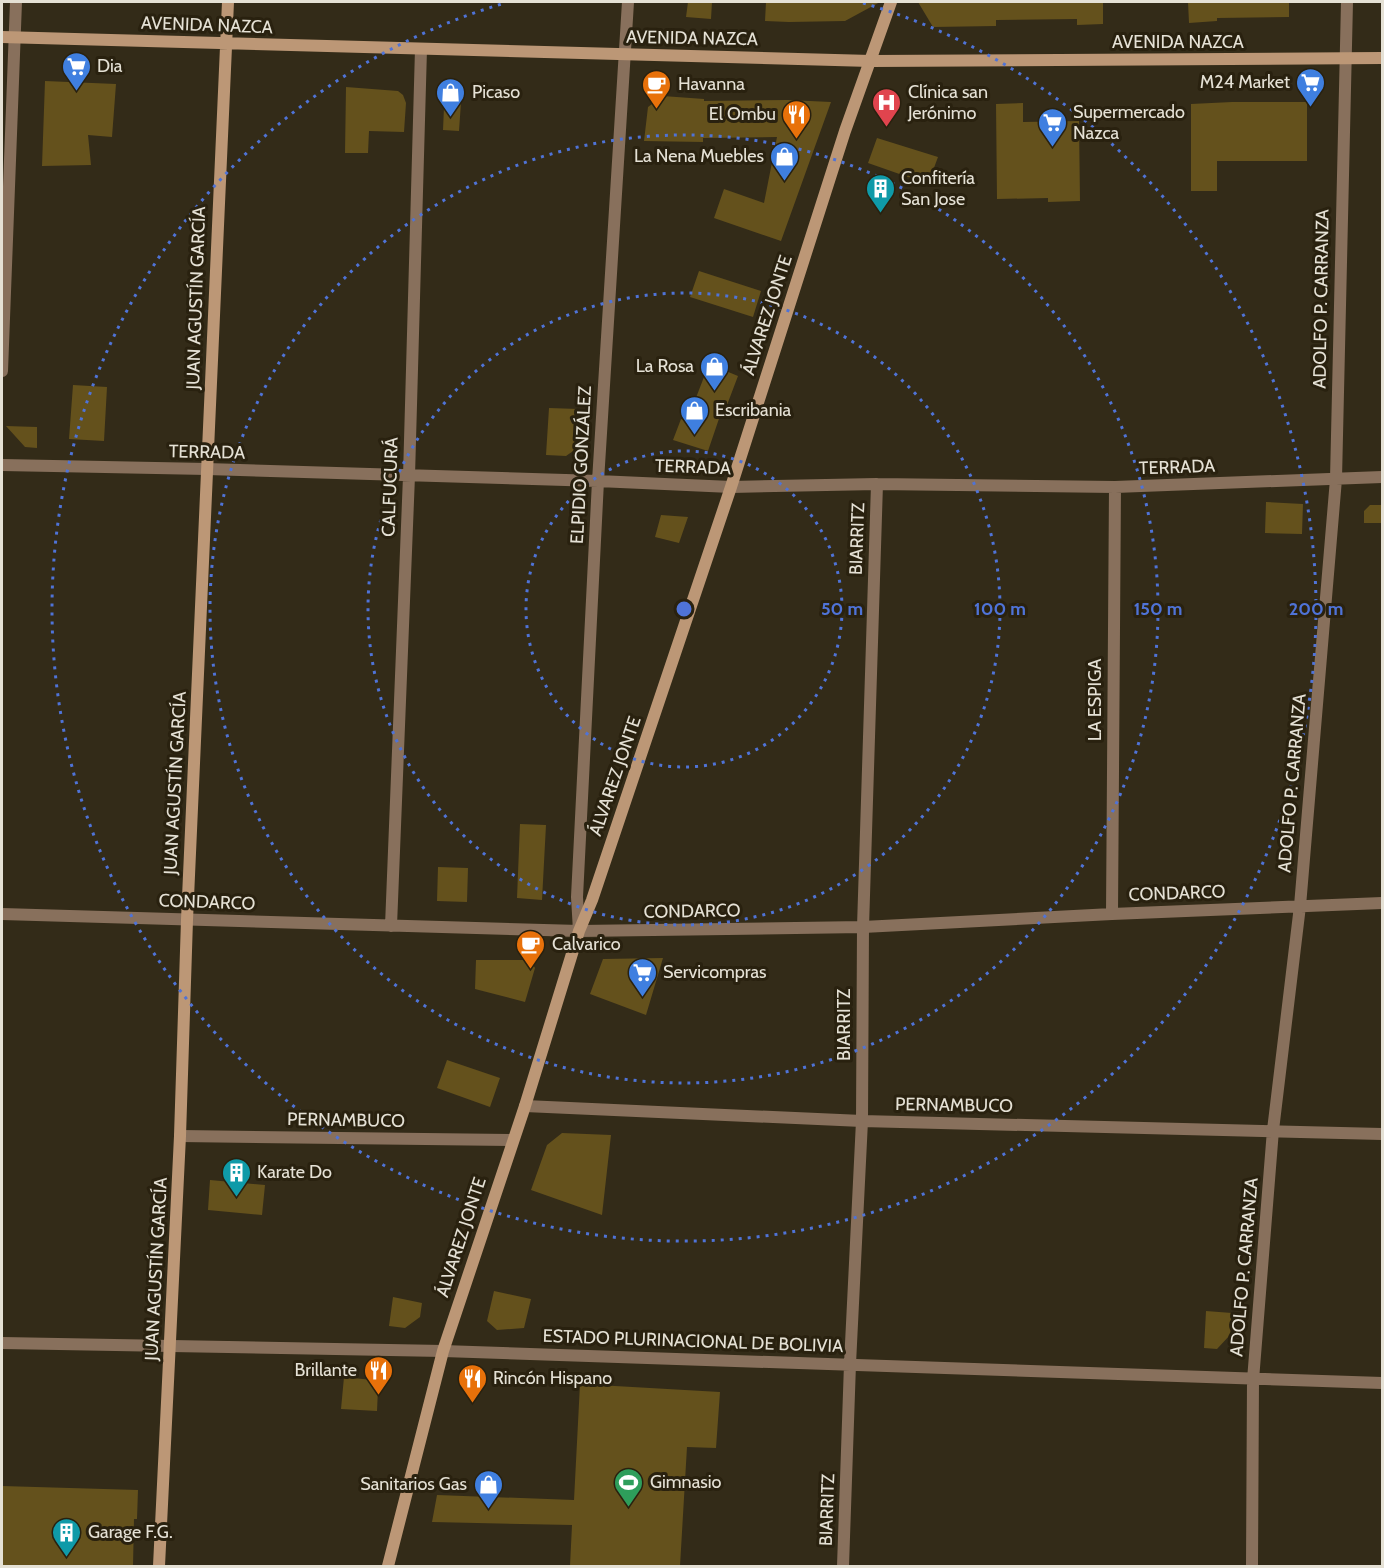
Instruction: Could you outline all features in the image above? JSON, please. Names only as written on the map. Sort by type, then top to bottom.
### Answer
[{"type":"street","points":[[2,371],[16,2]]},
{"type":"street","name":"JUAN AGUSTÍN GARCÍA","points":[[159,1566],[180,1136],[187,920],[228,2]]},
{"type":"street","name":"ELPIDIO GONZÁLEZ","points":[[579,931],[577,897],[598,481],[628,2]]},
{"type":"street","name":"ÁLVAREZ JONTE","points":[[388,1566],[443,1351],[525,1106],[579,931],[592,900],[731,488],[845,131],[891,2]]},
{"type":"street","name":"ADOLFO P. CARRANZA","points":[[1252,1566],[1253,1380],[1274,1130],[1300,906],[1336,479],[1347,2]]},
{"type":"street","name":"AVENIDA NAZCA","points":[[2,37],[871,61],[1383,58]]},
{"type":"street","name":"CALFUCURÁ","points":[[391,926],[409,476],[421,49]]},
{"type":"street","name":"TERRADA","points":[[2,465],[598,481],[731,488],[877,484],[1115,487],[1383,477]]},
{"type":"street","name":"BIARRITZ","points":[[843,1566],[862,1121],[863,927],[877,484]]},
{"type":"street","name":"LA ESPIGA","points":[[1112,914],[1115,487]]},
{"type":"street","name":"CONDARCO","points":[[2,914],[579,931],[863,927],[1383,903]]},
{"type":"street","name":"PERNAMBUCO","points":[[525,1106],[862,1121],[1383,1134]]},
{"type":"street","name":"PERNAMBUCO","points":[[180,1136],[512,1140]]},
{"type":"street","name":"ESTADO PLURINACIONAL DE BOLIVIA","points":[[2,1343],[443,1351],[1383,1383]]},
{"type":"building","points":[[688,2],[712,2],[711,19],[686,17]]},
{"type":"building","points":[[766,2],[880,2],[845,21],[789,22],[765,21]]},
{"type":"building","points":[[918,2],[1103,2],[1103,24],[1077,25],[1077,19],[996,20],[996,26],[933,27]]},
{"type":"building","points":[[1188,2],[1289,2],[1289,17],[1217,18],[1217,21],[1189,23]]},
{"type":"building","points":[[45,81],[116,84],[112,137],[88,135],[91,165],[42,166]]},
{"type":"building","points":[[346,87],[398,91],[403,95],[406,103],[404,132],[369,131],[368,153],[345,153]]},
{"type":"building","name":"Picaso","points":[[462,88],[459,131],[443,130],[444,107]]},
{"type":"building","points":[[663,96],[704,99],[704,101],[831,102],[781,241],[714,218],[724,189],[764,203],[777,137],[703,138],[703,142],[644,141],[648,107]]},
{"type":"building","points":[[1307,102],[1307,161],[1217,161],[1217,191],[1191,191],[1191,104]]},
{"type":"building","points":[[1023,103],[1023,122],[1079,121],[1080,201],[1048,202],[1048,198],[997,199],[996,104]]},
{"type":"building","points":[[877,138],[938,157],[928,184],[868,163]]},
{"type":"building","points":[[699,271],[761,291],[753,317],[690,297]]},
{"type":"building","points":[[709,364],[738,376],[727,405],[724,404],[708,451],[673,440],[681,419],[687,421]]},
{"type":"building","points":[[73,385],[107,387],[104,441],[69,439]]},
{"type":"building","points":[[549,408],[578,409],[576,449],[566,456],[546,455]]},
{"type":"building","points":[[6,426],[37,427],[37,448],[25,447]]},
{"type":"building","points":[[1266,502],[1303,504],[1302,534],[1265,533]]},
{"type":"building","points":[[1370,505],[1383,505],[1383,523],[1364,523],[1364,511]]},
{"type":"building","points":[[661,515],[688,517],[679,543],[655,537]]},
{"type":"building","points":[[520,824],[546,825],[542,900],[517,898]]},
{"type":"building","points":[[438,867],[468,868],[467,902],[437,901]]},
{"type":"building","points":[[663,958],[646,1015],[590,994],[603,959]]},
{"type":"building","points":[[476,960],[530,960],[535,968],[525,1002],[475,989]]},
{"type":"building","points":[[447,1060],[500,1078],[490,1107],[437,1088]]},
{"type":"building","points":[[562,1133],[611,1135],[602,1215],[531,1190],[547,1145]]},
{"type":"building","name":"Karate Do","points":[[210,1180],[265,1185],[262,1215],[208,1210]]},
{"type":"building","points":[[494,1291],[531,1299],[524,1328],[497,1330],[487,1321]]},
{"type":"building","points":[[393,1297],[422,1303],[420,1317],[405,1328],[389,1326]]},
{"type":"building","points":[[1206,1311],[1232,1313],[1230,1335],[1217,1349],[1204,1348]]},
{"type":"building","points":[[344,1377],[372,1380],[378,1389],[377,1411],[341,1409]]},
{"type":"building","name":"Gimnasio","points":[[580,1384],[720,1392],[716,1448],[687,1447],[680,1566],[570,1566],[572,1525],[432,1522],[437,1495],[574,1500]]},
{"type":"building","points":[[2,1486],[138,1490],[137,1519],[134,1519],[133,1566],[2,1566]]},
{"type":"place","name":"Dia","points":[[76,92]]},
{"type":"place","name":"M24 Market","points":[[1311,108]]},
{"type":"place","name":"Havanna","points":[[657,110]]},
{"type":"place","name":"Picaso","points":[[451,118]]},
{"type":"place","name":"Clínica san Jerónimo","points":[[887,128]]},
{"type":"place","name":"El Ombu","points":[[797,140]]},
{"type":"place","name":"Supermercado Nazca","points":[[1052,148]]},
{"type":"place","name":"La Nena Muebles","points":[[785,182]]},
{"type":"place","name":"Confitería San Jose","points":[[880,214]]},
{"type":"place","name":"La Rosa","points":[[715,392]]},
{"type":"place","name":"Escribania","points":[[694,436]]},
{"type":"place","name":"Calvarico","points":[[531,970]]},
{"type":"place","name":"Servicompras","points":[[642,998]]},
{"type":"place","name":"Karate Do","points":[[236,1198]]},
{"type":"place","name":"Brillante","points":[[378,1396]]},
{"type":"place","name":"Rincón Hispano","points":[[472,1404]]},
{"type":"place","name":"Gimnasio","points":[[629,1508]]},
{"type":"place","name":"Sanitarios Gas","points":[[488,1510]]},
{"type":"place","name":"Garage F.G.","points":[[67,1558]]}]
